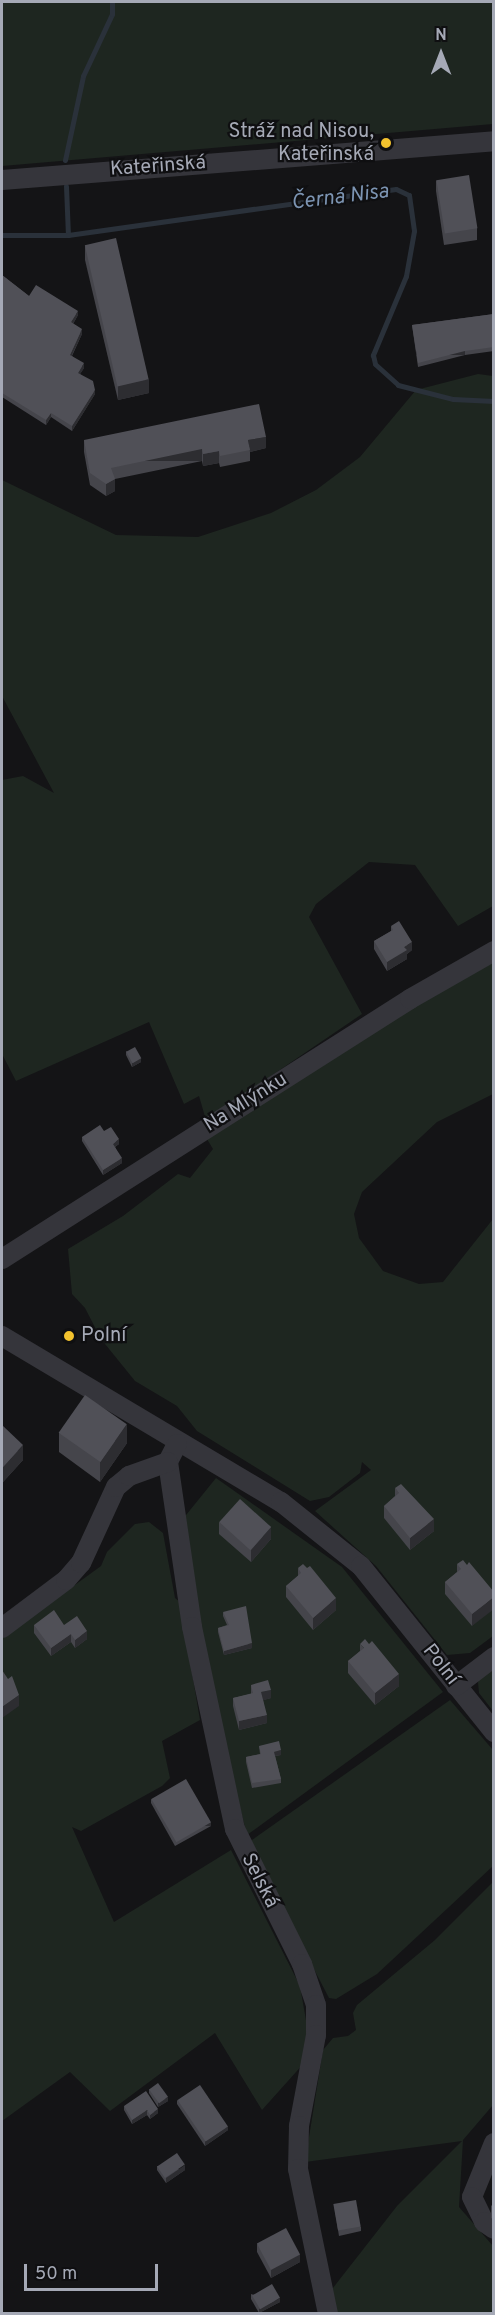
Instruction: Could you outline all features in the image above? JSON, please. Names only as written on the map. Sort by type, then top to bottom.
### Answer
[{"type":"street","name":"Kateřinská","points":[[2,180],[494,141]]},
{"type":"street","name":"Na Mlýnku","points":[[2,1259],[410,999],[494,951]]},
{"type":"street","name":"Polní","points":[[2,1336],[109,1398],[177,1444],[280,1502],[362,1566],[494,1732]]},
{"type":"street","points":[[2,1628],[66,1580],[81,1563],[116,1487],[129,1476],[168,1462],[177,1444]]},
{"type":"street","name":"Selská","points":[[168,1462],[192,1627],[235,1829],[302,1964],[316,2005],[316,2035],[299,2126],[298,2177],[328,2313]]},
{"type":"street","points":[[456,1686],[494,1657]]},
{"type":"street","points":[[494,2143],[472,2197],[484,2222],[494,2229]]},
{"type":"shaded area","points":[[2,2],[493,2],[493,124],[2,166]]},
{"type":"shaded area","points":[[478,374],[493,376],[493,906],[458,926],[415,865],[369,862],[316,904],[309,917],[362,1014],[206,1120],[199,1096],[184,1104],[149,1022],[16,1081],[2,1054],[2,780],[23,776],[54,793],[2,696],[2,480],[116,535],[198,537],[271,513],[316,490],[360,457],[416,390]]},
{"type":"shaded area","points":[[493,959],[493,1094],[437,1122],[362,1192],[354,1214],[359,1238],[383,1271],[419,1284],[443,1282],[493,1219],[493,1636],[470,1653],[447,1655],[376,1566],[315,1511],[371,1470],[362,1462],[360,1473],[329,1497],[310,1501],[197,1431],[177,1406],[135,1381],[101,1339],[85,1308],[72,1294],[68,1249],[123,1216],[178,1174],[190,1178],[213,1149],[207,1139],[422,1000]]},
{"type":"shaded area","points":[[216,1478],[342,1567],[443,1692],[247,1835],[219,1727],[182,1520]]},
{"type":"shaded area","points":[[149,1522],[163,1533],[175,1598],[180,1602],[200,1720],[162,1741],[170,1778],[162,1786],[81,1831],[72,1827],[114,1922],[231,1850],[300,1986],[307,2026],[305,2062],[262,2110],[215,2033],[110,2111],[70,2072],[2,2121],[2,1638],[101,1566],[107,1552],[135,1524]]},
{"type":"shaded area","points":[[493,1662],[493,1711],[479,1693],[478,1682],[484,1668]]},
{"type":"shaded area","points":[[450,1700],[493,1750],[493,1866],[377,1974],[336,1999],[329,1998],[250,1846],[252,1840]]},
{"type":"shaded area","points":[[493,1882],[493,2105],[463,2140],[459,2207],[493,2246],[493,2313],[334,2313],[329,2293],[397,2206],[462,2141],[305,2162],[323,2050],[333,2038],[348,2036],[356,2030],[353,2013],[357,2005],[435,1940]]},
{"type":"building","points":[[469,175],[477,228],[445,233],[436,180]]},
{"type":"building","points":[[116,238],[149,379],[117,386],[85,245]]},
{"type":"building","points":[[2,275],[29,296],[36,285],[78,311],[71,322],[82,329],[70,355],[84,363],[78,373],[93,381],[95,390],[72,426],[51,413],[46,420],[2,393]]},
{"type":"building","points":[[494,314],[494,347],[465,351],[418,363],[412,325]]},
{"type":"building","points":[[259,404],[266,437],[248,440],[250,450],[220,456],[219,451],[203,454],[202,449],[111,468],[115,479],[106,484],[90,473],[84,440]]},
{"type":"building","points":[[399,921],[412,942],[404,947],[407,950],[387,962],[374,941],[393,930],[391,926]]},
{"type":"building","points":[[135,1047],[141,1058],[133,1063],[126,1052]]},
{"type":"building","points":[[100,1125],[104,1131],[111,1127],[119,1139],[113,1144],[122,1158],[103,1170],[82,1137]]},
{"type":"building","points":[[85,1395],[127,1424],[100,1462],[59,1433]]},
{"type":"building","points":[[2,1425],[23,1445],[3,1467],[2,1466]]},
{"type":"building","points":[[401,1484],[434,1519],[410,1538],[384,1506],[399,1493],[395,1488]]},
{"type":"building","points":[[240,1499],[271,1527],[250,1550],[219,1522]]},
{"type":"building","points":[[463,1560],[467,1565],[469,1562],[494,1592],[494,1597],[472,1614],[445,1582],[461,1569],[457,1564]]},
{"type":"building","points":[[303,1564],[307,1568],[310,1566],[336,1598],[313,1618],[286,1586],[301,1573],[298,1568]]},
{"type":"building","points":[[246,1606],[252,1643],[224,1651],[218,1628],[229,1625],[223,1612]]},
{"type":"building","points":[[54,1610],[64,1625],[77,1616],[87,1631],[75,1640],[71,1634],[51,1648],[34,1625]]},
{"type":"building","points":[[365,1639],[369,1644],[372,1641],[399,1674],[375,1693],[348,1661],[364,1648],[360,1644]]},
{"type":"building","points":[[2,1670],[8,1679],[12,1676],[19,1695],[2,1707]]},
{"type":"building","points":[[268,1680],[271,1690],[261,1692],[267,1715],[239,1721],[233,1698],[253,1693],[251,1685]]},
{"type":"building","points":[[279,1741],[281,1750],[274,1752],[281,1779],[252,1783],[246,1757],[261,1754],[259,1746]]},
{"type":"building","points":[[186,1779],[211,1822],[176,1842],[151,1799]]},
{"type":"building","points":[[158,2083],[168,2097],[159,2103],[149,2089]]},
{"type":"building","points":[[200,2085],[228,2126],[206,2142],[178,2100]]},
{"type":"building","points":[[146,2091],[158,2109],[150,2115],[147,2110],[132,2120],[124,2106]]},
{"type":"building","points":[[177,2153],[185,2165],[165,2178],[157,2166]]},
{"type":"building","points":[[356,2200],[361,2227],[338,2231],[333,2204]]},
{"type":"building","points":[[286,2228],[300,2254],[271,2270],[257,2243]]},
{"type":"building","points":[[272,2284],[280,2298],[260,2309],[252,2296]]},
{"type":"waterway","points":[[65,160],[83,76],[112,14],[112,2]]},
{"type":"waterway","points":[[66,186],[68,235]]},
{"type":"waterway","name":"Černá Nisa","points":[[2,235],[68,235],[396,189],[409,195],[414,231],[406,276],[373,355],[375,364],[398,385],[453,399],[494,401]]},
{"type":"place","name":"Stráž nad Nisou, Kateřinská","points":[[386,143]]},
{"type":"place","name":"Polní","points":[[69,1336]]}]
